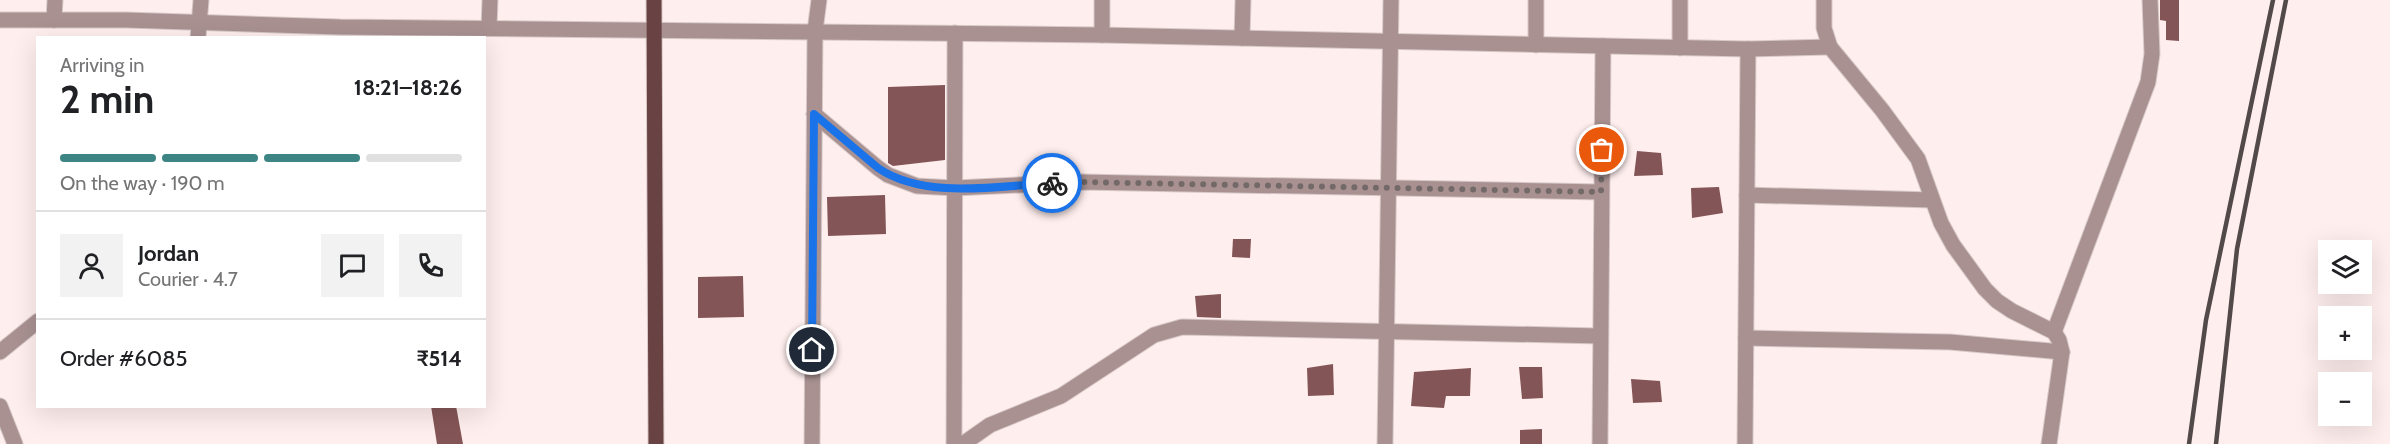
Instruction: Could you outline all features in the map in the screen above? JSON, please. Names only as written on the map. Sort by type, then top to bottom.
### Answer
[{"type":"main road","points":[[654,0],[656,444]]},
{"type":"street","points":[[54,20],[55,0]]},
{"type":"street","points":[[199,31],[201,0]]},
{"type":"street","points":[[489,28],[490,0]]},
{"type":"street","points":[[812,444],[815,31],[819,0]]},
{"type":"street","points":[[1102,0],[1102,35]]},
{"type":"street","points":[[1242,38],[1243,0]]},
{"type":"street","points":[[1385,444],[1391,0]]},
{"type":"street","points":[[1536,0],[1536,45]]},
{"type":"street","points":[[1680,0],[1680,48]]},
{"type":"street","points":[[1824,0],[1824,28],[1830,47],[1882,110],[1918,159],[1941,223],[1949,238],[1985,289],[1997,301],[2054,332],[2059,340],[2062,352],[2049,444]]},
{"type":"street","points":[[2054,332],[2148,82],[2151,54],[2150,0]]},
{"type":"street","points":[[0,20],[54,20],[199,31],[417,33],[489,28],[815,31],[1680,48],[1830,47]]},
{"type":"street","points":[[954,444],[955,33]]},
{"type":"street","points":[[1599,444],[1603,46]]},
{"type":"street","points":[[1745,444],[1748,49]]},
{"type":"street","points":[[814,114],[888,175],[917,186],[955,188],[1082,182],[1601,192]]},
{"type":"street","points":[[1747,195],[1932,200]]},
{"type":"street","points":[[0,352],[36,323]]},
{"type":"street","points":[[963,444],[990,425],[1061,396],[1162,331],[1182,327],[1600,336]]},
{"type":"street","points":[[1746,338],[1950,342],[2062,352]]},
{"type":"street","points":[[0,406],[15,444]]},
{"type":"building","points":[[2160,0],[2179,0],[2179,41],[2166,40],[2166,21],[2160,20]]},
{"type":"building","points":[[945,85],[945,160],[893,166],[888,163],[888,87]]},
{"type":"building","points":[[1637,151],[1661,153],[1663,175],[1634,176]]},
{"type":"building","points":[[1719,187],[1723,213],[1692,218],[1691,188]]},
{"type":"building","points":[[885,195],[886,234],[828,236],[827,197]]},
{"type":"building","points":[[1233,239],[1251,239],[1250,258],[1232,257]]},
{"type":"building","points":[[743,276],[744,317],[698,318],[698,277]]},
{"type":"building","points":[[1221,294],[1221,318],[1197,317],[1195,296]]},
{"type":"building","points":[[1333,364],[1334,395],[1308,396],[1307,368]]},
{"type":"building","points":[[1519,367],[1542,367],[1543,398],[1522,399]]},
{"type":"building","points":[[1471,368],[1470,396],[1446,396],[1444,408],[1411,406],[1414,372]]},
{"type":"building","points":[[1631,379],[1660,381],[1662,402],[1633,403]]},
{"type":"building","points":[[431,408],[456,408],[463,444],[437,444]]},
{"type":"building","points":[[1542,429],[1542,444],[1520,444],[1520,430]]},
{"type":"railway","points":[[2189,444],[2206,320],[2273,0]]},
{"type":"railway","points":[[2216,444],[2237,249],[2286,0]]},
{"type":"way so far","points":[[1052,183],[1601,192],[1602,150]]},
{"type":"route","points":[[812,350],[814,114],[878,168],[903,182],[917,186],[955,188],[1052,183]]}]
